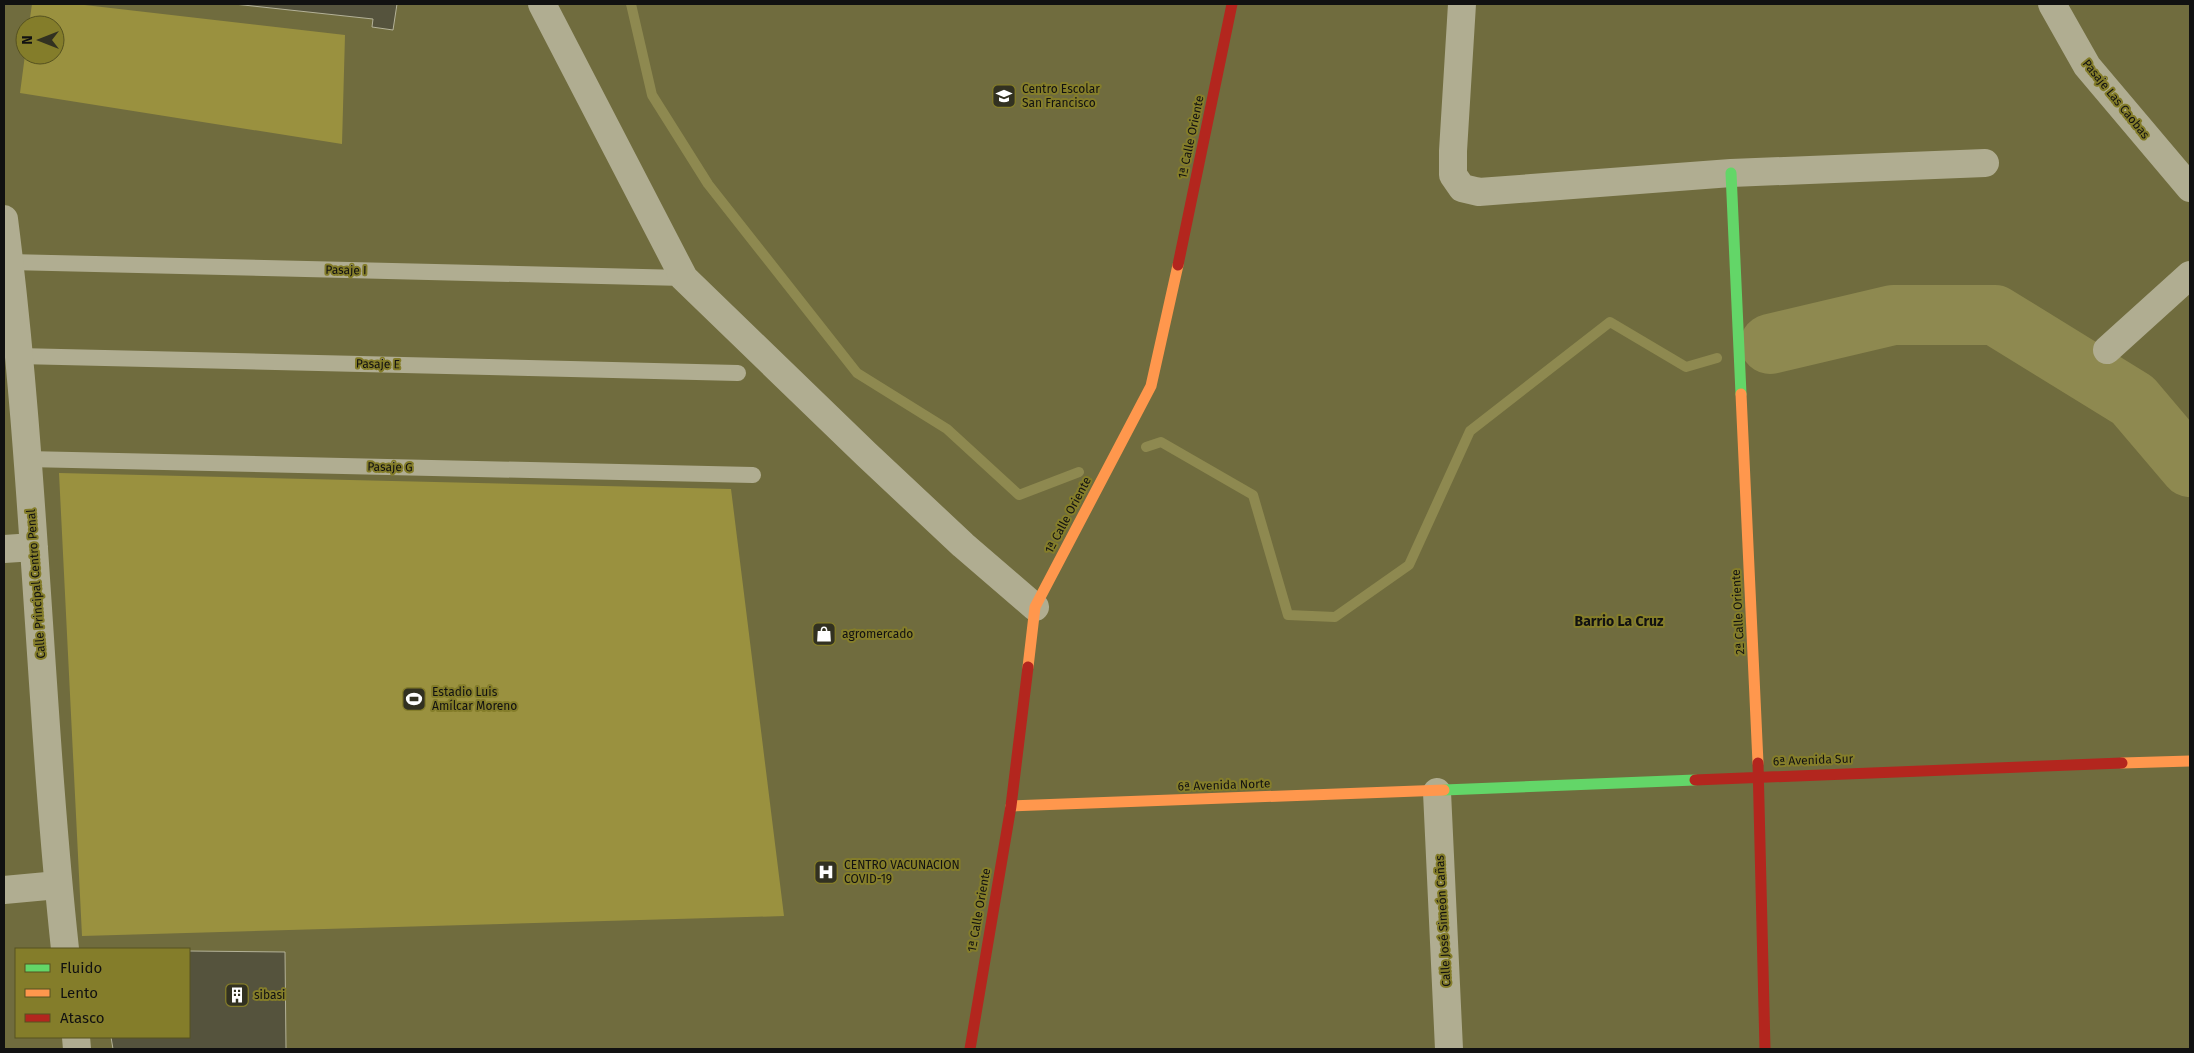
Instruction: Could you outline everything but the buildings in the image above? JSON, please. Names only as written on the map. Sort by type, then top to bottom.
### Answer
[{"type":"street","points":[[542,4],[684,278],[873,461],[963,545],[1035,607]]},
{"type":"street","name":"1ª Calle Oriente","points":[[970,1049],[1011,806],[1035,607],[1151,386],[1232,4]]},
{"type":"street","points":[[1462,4],[1453,151],[1453,174],[1462,188],[1479,192],[1731,173],[1985,163]]},
{"type":"street","name":"Pasaje Las Caobas","points":[[2052,4],[2087,66],[2190,188]]},
{"type":"street","name":"2ª Calle Oriente","points":[[1731,173],[1759,776],[1765,1049]]},
{"type":"street","name":"Calle Principal Centro Penal","points":[[4,218],[34,547],[58,885],[65,948]]},
{"type":"street","points":[[2107,350],[2190,275]]},
{"type":"street","points":[[4,549],[34,547]]},
{"type":"street","name":"6ª Avenida Sur","points":[[1437,792],[1759,776],[2190,761]]},
{"type":"street","name":"6ª Avenida Norte","points":[[1011,806],[1437,792]]},
{"type":"street","name":"Calle José Simeón Cañas","points":[[1437,792],[1449,1049]]},
{"type":"street","points":[[4,890],[58,885]]},
{"type":"lane","name":"Pasaje I","points":[[9,262],[684,278]]},
{"type":"lane","name":"Pasaje E","points":[[18,356],[738,373]]},
{"type":"lane","name":"Pasaje G","points":[[26,459],[753,475]]},
{"type":"shaded area","points":[[32,4],[76,4],[345,35],[342,144],[20,93],[24,65],[65,65],[65,15],[30,15]]},
{"type":"shaded area","name":"Estadio Luis Amílcar Moreno","points":[[59,473],[731,489],[784,916],[82,936]]},
{"type":"waterway","points":[[631,4],[652,95],[708,184],[857,373],[947,429],[1019,495],[1079,472]]},
{"type":"waterway","points":[[1770,344],[1893,315],[1995,315],[2133,400],[2190,467]]},
{"type":"waterway","points":[[1146,447],[1161,442],[1253,495],[1288,615],[1335,617],[1409,565],[1470,431],[1610,322],[1686,367],[1717,358]]},
{"type":"traffic: fast","points":[[1731,173],[1741,394]]},
{"type":"traffic: fast","points":[[1444,790],[1695,780]]},
{"type":"traffic: slow","points":[[1028,667],[1035,607],[1151,386],[1178,265]]},
{"type":"traffic: slow","points":[[1741,394],[1758,763]]},
{"type":"traffic: slow","points":[[2122,763],[2190,761]]},
{"type":"traffic: slow","points":[[1011,806],[1444,790]]},
{"type":"traffic: jam","points":[[1178,265],[1232,4]]},
{"type":"traffic: jam","points":[[970,1049],[1011,806],[1028,667]]},
{"type":"traffic: jam","points":[[1758,763],[1765,1049]]},
{"type":"traffic: jam","points":[[1695,780],[2122,763]]},
{"type":"place","name":"Centro Escolar San Francisco","points":[[1004,96]]},
{"type":"place","name":"agromercado","points":[[824,634]]},
{"type":"place","name":"Estadio Luis Amílcar Moreno","points":[[414,699]]},
{"type":"place","name":"CENTRO VACUNACION COVID-19","points":[[826,872]]},
{"type":"place","name":"sibasi","points":[[237,995]]},
{"type":"district","name":"Barrio La Cruz","points":[[1619,621]]}]
